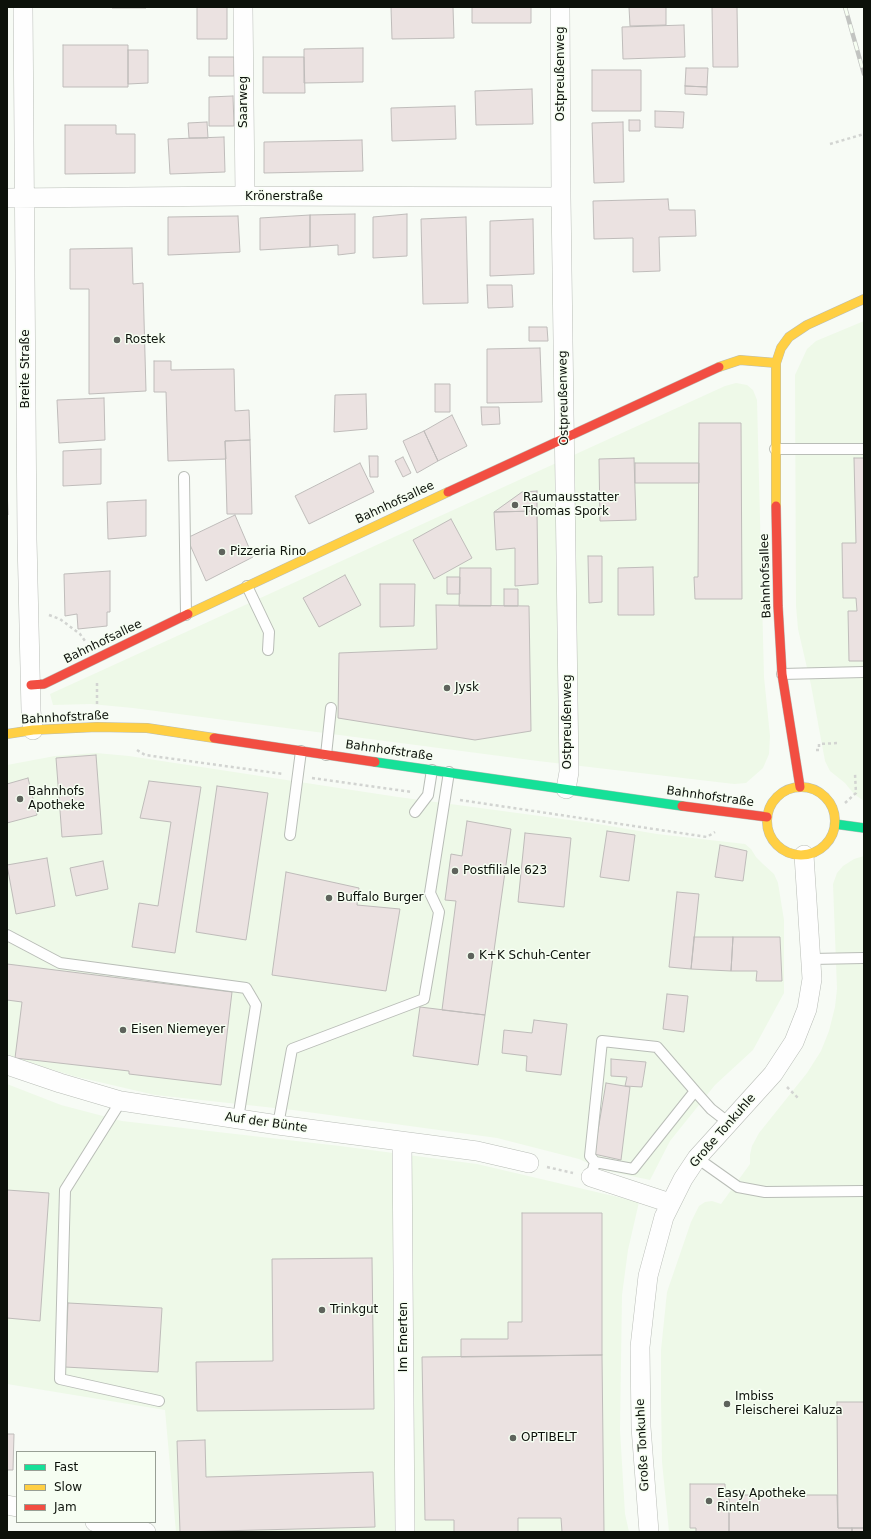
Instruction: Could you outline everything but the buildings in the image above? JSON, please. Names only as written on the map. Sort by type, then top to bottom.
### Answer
[{"type":"street","name":"Breite Straße","points":[[23,7],[16,198],[30,685],[31,711],[34,730]]},
{"type":"street","name":"Saarweg","points":[[244,7],[245,196]]},
{"type":"street","name":"Ostpreußenweg","points":[[560,7],[568,772],[566,789]]},
{"type":"street","name":"Krönerstraße","points":[[16,198],[245,196],[561,197]]},
{"type":"street","name":"Bahnhofsallee","points":[[800,787],[782,674],[778,606],[775,449],[776,363],[781,348],[789,337],[807,325],[864,299]]},
{"type":"street","name":"Bahnhofsallee","points":[[30,685],[44,684],[186,614],[722,364],[740,360],[776,363]]},
{"type":"street","name":"Bahnhofstraße","points":[[7,734],[34,730],[98,727],[147,728],[767,817]]},
{"type":"street","points":[[800,787],[812,789],[822,794],[830,802],[834,813],[835,824],[832,836],[825,846],[815,852],[804,855],[789,853],[776,845],[770,837],[767,828],[769,808],[775,799],[790,788],[800,787]]},
{"type":"street","points":[[835,824],[864,828]]},
{"type":"street","name":"Große Tonkuhle","points":[[648,1532],[641,1427],[640,1347],[648,1276],[664,1217],[683,1179],[697,1158],[773,1074],[794,1042],[807,1009],[812,979],[804,855]]},
{"type":"street","name":"Auf der Bünte","points":[[7,1065],[60,1083],[121,1101],[278,1125],[477,1151],[529,1163]]},
{"type":"street","name":"Im Emerten","points":[[402,1142],[405,1532]]},
{"type":"street","points":[[593,1170],[670,1203]]},
{"type":"street","points":[[100,1523],[146,1532]]},
{"type":"lane","points":[[775,449],[864,449]]},
{"type":"lane","points":[[184,476],[186,614]]},
{"type":"lane","points":[[247,586],[269,632],[268,650]]},
{"type":"lane","points":[[782,674],[864,672]]},
{"type":"lane","points":[[326,754],[331,708]]},
{"type":"lane","points":[[290,835],[301,751]]},
{"type":"lane","points":[[415,812],[428,795],[432,770]]},
{"type":"lane","points":[[278,1125],[292,1049],[424,999],[439,912],[430,893],[449,772]]},
{"type":"lane","points":[[7,935],[60,962],[246,988],[256,1005],[238,1119]]},
{"type":"lane","points":[[811,959],[864,958]]},
{"type":"lane","points":[[696,1091],[633,1169],[593,1170],[590,1156],[602,1041],[657,1047],[696,1091],[711,1109],[729,1123]]},
{"type":"lane","points":[[121,1101],[65,1190],[60,1379],[159,1401]]},
{"type":"lane","points":[[697,1158],[738,1187],[765,1192],[864,1191]]},
{"type":"path","points":[[830,144],[864,134]]},
{"type":"path","points":[[28,612],[44,613],[60,619],[80,634],[96,658],[98,727]]},
{"type":"path","points":[[819,744],[840,743]]},
{"type":"path","points":[[131,747],[145,754],[428,795]]},
{"type":"path","points":[[855,774],[856,793]]},
{"type":"path","points":[[445,797],[586,818]]},
{"type":"path","points":[[529,1163],[593,1170]]},
{"type":"shaded area","points":[[864,321],[864,801],[854,794],[845,783],[830,771],[825,761],[811,685],[798,629],[796,606],[795,375],[807,349],[816,341]]},
{"type":"shaded area","points":[[736,383],[747,385],[753,390],[757,400],[764,677],[770,736],[769,754],[763,768],[746,783],[734,784],[538,761],[133,708],[91,704],[53,705],[50,694],[725,386]]},
{"type":"shaded area","points":[[96,753],[129,756],[398,797],[592,823],[657,834],[745,844],[774,874],[778,883],[784,920],[784,993],[753,1050],[715,1085],[670,1141],[650,1180],[603,1170],[579,1159],[497,1138],[293,1110],[155,1095],[73,1076],[15,1058],[7,1054],[7,765],[55,756]]},
{"type":"shaded area","points":[[864,856],[864,1532],[669,1532],[662,1462],[661,1399],[661,1350],[667,1292],[691,1222],[699,1206],[705,1202],[712,1201],[721,1204],[750,1164],[752,1146],[759,1133],[807,1073],[821,1051],[829,1031],[835,1007],[837,989],[833,884],[837,873],[843,866],[854,859]]},
{"type":"shaded area","points":[[7,1084],[61,1105],[122,1121],[340,1146],[477,1164],[639,1202],[628,1250],[622,1295],[620,1430],[625,1514],[629,1532],[176,1532],[165,1410],[7,1384]]},
{"type":"railway","points":[[845,7],[864,74]]},
{"type":"traffic: fast","points":[[375,762],[682,806]]},
{"type":"traffic: fast","points":[[835,824],[864,828]]},
{"type":"traffic: slow","points":[[776,506],[776,363],[781,348],[789,337],[807,325],[864,299]]},
{"type":"traffic: slow","points":[[719,367],[740,360],[776,363]]},
{"type":"traffic: slow","points":[[188,614],[448,492]]},
{"type":"traffic: slow","points":[[7,734],[33,730],[97,727],[147,728],[214,738]]},
{"type":"traffic: slow","points":[[801,787],[814,790],[825,797],[832,808],[835,821],[832,834],[825,845],[814,852],[801,855],[788,852],[777,845],[770,834],[767,821],[770,808],[777,797],[788,790],[801,787]]},
{"type":"traffic: jam","points":[[448,492],[719,367]]},
{"type":"traffic: jam","points":[[776,506],[778,606],[782,674],[800,787]]},
{"type":"traffic: jam","points":[[31,685],[44,684],[188,614]]},
{"type":"traffic: jam","points":[[214,738],[375,762]]},
{"type":"traffic: jam","points":[[682,806],[767,817]]},
{"type":"place","name":"Rostek","points":[[117,340]]},
{"type":"place","name":"Raumausstatter Thomas Spork","points":[[515,505]]},
{"type":"place","name":"Pizzeria Rino","points":[[222,552]]},
{"type":"place","name":"Jysk","points":[[447,688]]},
{"type":"place","name":"Bahnhofs Apotheke","points":[[20,799]]},
{"type":"place","name":"Postfiliale 623","points":[[455,871]]},
{"type":"place","name":"Buffalo Burger","points":[[329,898]]},
{"type":"place","name":"K+K Schuh-Center","points":[[471,956]]},
{"type":"place","name":"Eisen Niemeyer","points":[[123,1030]]},
{"type":"place","name":"Trinkgut","points":[[322,1310]]},
{"type":"place","name":"Imbiss Fleischerei Kaluza","points":[[727,1404]]},
{"type":"place","name":"OPTIBELT","points":[[513,1438]]},
{"type":"place","name":"Easy Apotheke Rinteln","points":[[709,1501]]}]
